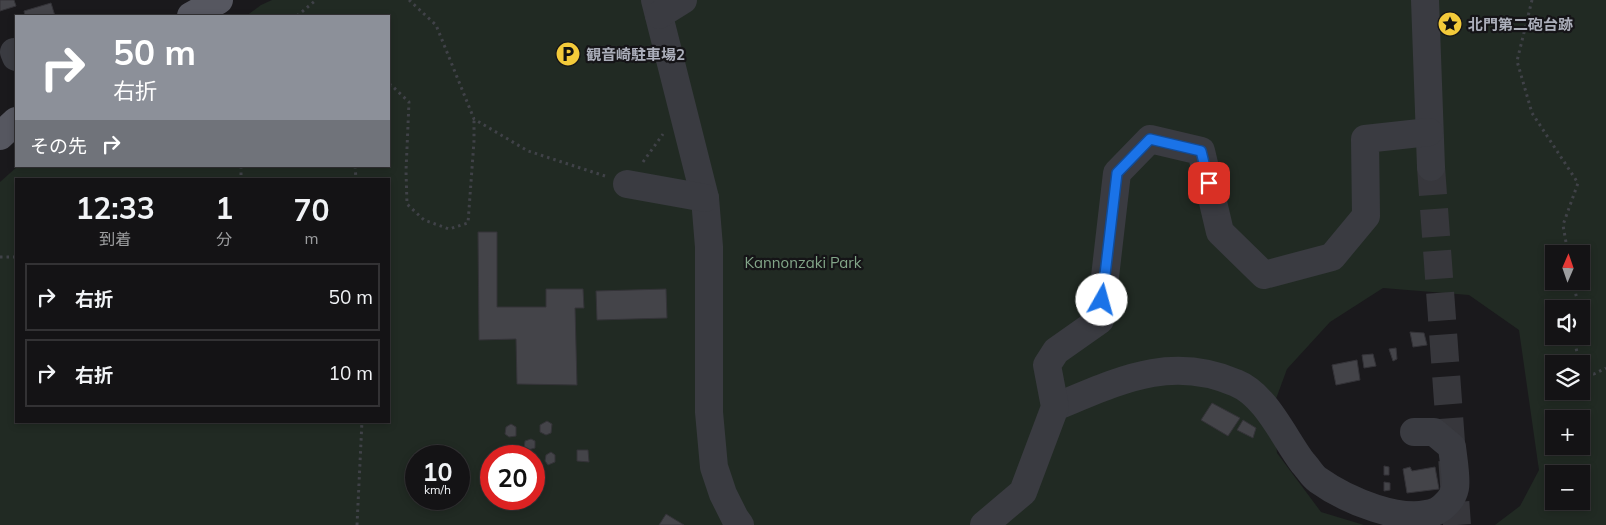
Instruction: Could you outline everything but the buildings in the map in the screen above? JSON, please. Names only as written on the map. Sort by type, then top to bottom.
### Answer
[{"type":"main road","points":[[192,15],[219,0]]},
{"type":"main road","points":[[0,123],[15,114]]},
{"type":"main road","points":[[0,136],[15,122]]},
{"type":"street","points":[[191,15],[199,0]]},
{"type":"street","points":[[683,0],[657,8],[705,198],[709,247],[709,412],[714,467],[723,494],[740,525]]},
{"type":"street","points":[[1425,0],[1431,167]]},
{"type":"street","points":[[984,525],[1023,492],[1055,407],[1047,365],[1056,351],[1100,320],[1117,173],[1150,139],[1201,151],[1220,232],[1264,275],[1332,257],[1366,216],[1365,138],[1429,132]]},
{"type":"street","points":[[627,184],[705,198]]},
{"type":"street","points":[[1055,407],[1126,378],[1167,370],[1202,372],[1238,383],[1255,396],[1271,414],[1294,450],[1316,479],[1358,504],[1376,510],[1394,515],[1428,516],[1446,506],[1455,488],[1452,447],[1434,432],[1414,432]]},
{"type":"path","points":[[298,15],[316,0]]},
{"type":"path","points":[[390,86],[409,102],[406,171],[407,204],[424,220],[449,229],[468,223],[474,119],[436,25],[409,0]]},
{"type":"path","points":[[1532,0],[1517,61],[1532,113],[1578,183],[1563,225],[1566,245]]},
{"type":"path","points":[[474,119],[528,150],[627,184],[667,129]]},
{"type":"path","points":[[0,257],[15,257]]},
{"type":"path","points":[[1590,373],[1594,374],[1606,368]]},
{"type":"path","points":[[357,525],[362,423]]},
{"type":"green space","name":"Kannonzaki Park","points":[[272,0],[1606,0],[1606,525],[1495,525],[1520,506],[1539,470],[1519,330],[1469,295],[1383,288],[1330,322],[1287,369],[1273,407],[1277,453],[1321,512],[1364,525],[0,525],[0,182],[17,167],[390,167],[390,15],[247,15]]},
{"type":"tunnel","points":[[1431,167],[1457,525]]},
{"type":"place","name":"北門第二砲台跡","points":[[1450,24]]},
{"type":"place","name":"観音崎駐車場2","points":[[568,54]]},
{"type":"route","points":[[1102,300],[1117,173],[1150,139],[1201,151],[1209,183]]}]
